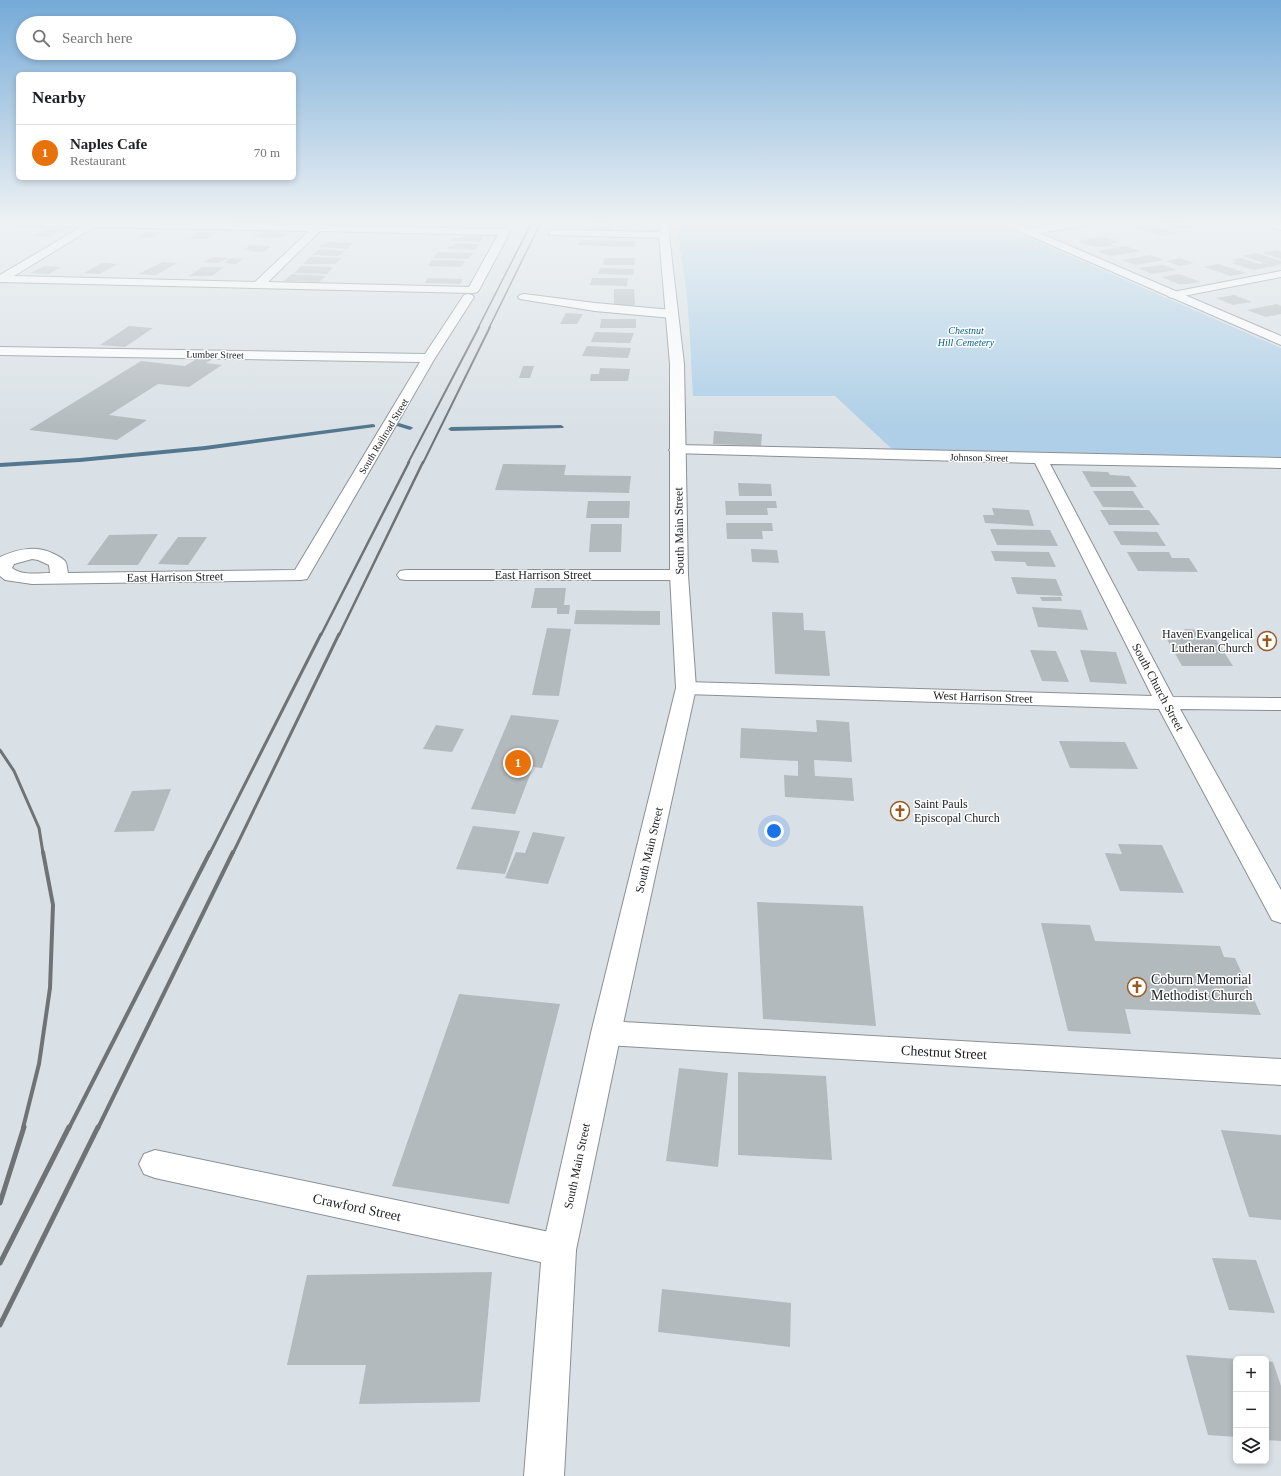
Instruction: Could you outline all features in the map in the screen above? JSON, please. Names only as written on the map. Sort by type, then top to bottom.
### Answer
[{"type":"street","points":[[362,289],[470,294]]},
{"type":"street","name":"South Railroad Street","points":[[301,576],[429,358],[473,289]]},
{"type":"street","name":"South Main Street","points":[[544,1476],[559,1250],[606,1033],[686,688],[680,575],[677,450],[677,364],[670,289]]},
{"type":"street","points":[[1159,289],[1281,341]]},
{"type":"street","points":[[1173,295],[1204,289]]},
{"type":"street","points":[[524,297],[595,307],[672,314]]},
{"type":"street","name":"Lumber Street","points":[[0,351],[429,358]]},
{"type":"street","name":"Johnson Street","points":[[677,450],[1281,463]]},
{"type":"street","name":"South Church Street","points":[[1040,459],[1166,703],[1281,913]]},
{"type":"street","name":"East Harrison Street","points":[[406,575],[680,575]]},
{"type":"street","name":"East Harrison Street","points":[[55,578],[301,576]]},
{"type":"street","name":"West Harrison Street","points":[[686,688],[1166,703],[1281,704]]},
{"type":"street","name":"Chestnut Street","points":[[606,1033],[1281,1072]]},
{"type":"street","name":"Crawford Street","points":[[155,1164],[559,1250]]},
{"type":"green space","name":"Chestnut Hill Cemetery","points":[[686,289],[1146,289],[1281,348],[1281,457],[893,450],[835,396],[693,396]]},
{"type":"building","points":[[614,289],[634,289],[635,305],[614,305]]},
{"type":"building","points":[[1234,295],[1252,302],[1233,305],[1216,298]]},
{"type":"building","points":[[1277,304],[1281,306],[1281,314],[1266,317],[1247,310]]},
{"type":"building","points":[[566,313],[583,314],[577,324],[560,324]]},
{"type":"building","points":[[601,319],[636,319],[636,328],[600,328]]},
{"type":"building","points":[[129,326],[153,328],[125,347],[100,345]]},
{"type":"building","points":[[595,332],[634,333],[630,343],[591,342]]},
{"type":"building","points":[[587,346],[631,348],[628,358],[582,356]]},
{"type":"building","points":[[198,358],[213,359],[206,363],[222,365],[189,387],[158,384],[109,415],[147,420],[117,440],[29,430],[141,361],[185,366]]},
{"type":"building","points":[[523,366],[534,366],[530,378],[519,378]]},
{"type":"building","points":[[600,368],[630,369],[628,381],[590,381],[591,374],[599,374]]},
{"type":"building","points":[[714,431],[762,434],[761,446],[713,444]]},
{"type":"building","points":[[503,464],[566,465],[564,475],[631,476],[629,493],[495,490]]},
{"type":"building","points":[[1082,471],[1108,472],[1110,475],[1129,476],[1137,487],[1091,487]]},
{"type":"building","points":[[738,483],[771,484],[772,496],[739,496]]},
{"type":"building","points":[[1093,491],[1133,491],[1144,508],[1103,507]]},
{"type":"building","points":[[588,501],[630,501],[629,518],[586,518]]},
{"type":"building","points":[[725,501],[776,501],[777,508],[767,508],[768,515],[726,515]]},
{"type":"building","points":[[992,508],[1029,510],[1034,526],[985,523],[983,515],[994,515]]},
{"type":"building","points":[[1100,510],[1149,510],[1160,525],[1109,525]]},
{"type":"building","points":[[726,523],[772,523],[773,531],[762,531],[763,539],[727,539]]},
{"type":"building","points":[[591,524],[622,524],[621,552],[589,552]]},
{"type":"building","points":[[990,529],[1050,530],[1058,546],[997,545]]},
{"type":"building","points":[[1113,531],[1157,532],[1166,546],[1121,545]]},
{"type":"building","points":[[158,534],[138,565],[87,565],[109,535]]},
{"type":"building","points":[[178,537],[207,537],[188,565],[158,564]]},
{"type":"building","points":[[751,549],[777,550],[779,563],[752,562]]},
{"type":"building","points":[[991,551],[1049,552],[1056,567],[1027,566],[1025,562],[995,561]]},
{"type":"building","points":[[1127,552],[1169,552],[1172,558],[1189,558],[1198,572],[1138,571]]},
{"type":"building","points":[[1011,577],[1056,579],[1063,596],[1017,594]]},
{"type":"building","points":[[535,588],[566,588],[564,605],[570,605],[569,614],[557,614],[557,608],[531,608]]},
{"type":"building","points":[[1040,597],[1061,597],[1062,601],[1042,601]]},
{"type":"building","points":[[1032,607],[1081,610],[1088,630],[1038,627]]},
{"type":"building","points":[[576,610],[660,611],[660,625],[574,624]]},
{"type":"building","points":[[772,612],[803,613],[804,630],[825,631],[830,676],[775,674]]},
{"type":"building","points":[[547,628],[571,629],[559,696],[532,695]]},
{"type":"building","points":[[1184,629],[1210,630],[1233,666],[1182,666],[1164,634],[1188,635]]},
{"type":"building","points":[[1030,650],[1056,651],[1069,682],[1042,681]]},
{"type":"building","points":[[1080,650],[1116,652],[1127,684],[1090,682]]},
{"type":"building","points":[[511,715],[559,720],[542,768],[533,767],[515,814],[471,809]]},
{"type":"building","points":[[816,720],[849,722],[852,762],[814,760],[815,776],[852,778],[854,801],[785,797],[784,775],[798,776],[798,761],[740,758],[741,728],[817,732]]},
{"type":"building","points":[[436,725],[464,729],[452,752],[423,749]]},
{"type":"building","points":[[1059,741],[1125,742],[1138,769],[1070,768]]},
{"type":"building","points":[[171,789],[154,831],[114,832],[132,791]]},
{"type":"building","points":[[473,826],[520,831],[505,874],[456,869]]},
{"type":"building","points":[[533,832],[565,837],[548,884],[505,878],[516,852],[525,853]]},
{"type":"building","points":[[1118,844],[1162,845],[1184,893],[1120,891],[1105,853],[1122,854]]},
{"type":"building","points":[[757,902],[863,906],[876,1026],[763,1019]]},
{"type":"building","points":[[1041,923],[1090,925],[1095,941],[1220,946],[1224,957],[1235,958],[1261,1015],[1125,1009],[1131,1034],[1068,1031]]},
{"type":"building","points":[[459,994],[560,1004],[509,1204],[392,1186]]},
{"type":"building","points":[[679,1068],[728,1073],[718,1167],[666,1161]]},
{"type":"building","points":[[738,1072],[826,1076],[832,1160],[738,1155]]},
{"type":"building","points":[[1221,1130],[1281,1135],[1281,1220],[1249,1217]]},
{"type":"building","points":[[1212,1258],[1256,1260],[1275,1313],[1229,1310]]},
{"type":"building","points":[[492,1272],[480,1402],[359,1404],[366,1365],[287,1365],[307,1275]]},
{"type":"building","points":[[662,1289],[791,1303],[790,1347],[658,1332]]},
{"type":"building","points":[[1186,1355],[1233,1359],[1233,1437],[1208,1435]]},
{"type":"building","points":[[1269,1361],[1273,1362],[1281,1386],[1281,1441],[1269,1440]]},
{"type":"waterway","points":[[399,425],[410,428]]},
{"type":"waterway","points":[[0,465],[80,460],[205,448],[373,426]]},
{"type":"waterway","points":[[451,429],[561,427]]},
{"type":"railway","points":[[478,328],[498,289]]},
{"type":"railway","points":[[489,328],[508,289]]},
{"type":"railway","points":[[408,463],[479,327]]},
{"type":"railway","points":[[423,463],[490,327]]},
{"type":"railway","points":[[321,635],[409,462]]},
{"type":"railway","points":[[339,635],[423,462]]},
{"type":"railway","points":[[210,853],[321,634]]},
{"type":"railway","points":[[233,853],[339,634]]},
{"type":"railway","points":[[0,750],[14,771],[39,828],[43,853]]},
{"type":"railway","points":[[23,1128],[39,1064],[50,988],[53,905],[43,852]]},
{"type":"railway","points":[[69,1128],[210,852]]},
{"type":"railway","points":[[98,1128],[233,852]]},
{"type":"railway","points":[[0,1203],[24,1127]]},
{"type":"railway","points":[[0,1263],[69,1127]]},
{"type":"railway","points":[[0,1325],[98,1127]]},
{"type":"place","name":"Haven Evangelical Lutheran Church","points":[[1267,641]]},
{"type":"place","name":"Naples Cafe","points":[[518,763]]},
{"type":"place","name":"Saint Pauls Episcopal Church","points":[[900,811]]},
{"type":"place","name":"Coburn Memorial Methodist Church","points":[[1137,987]]}]
